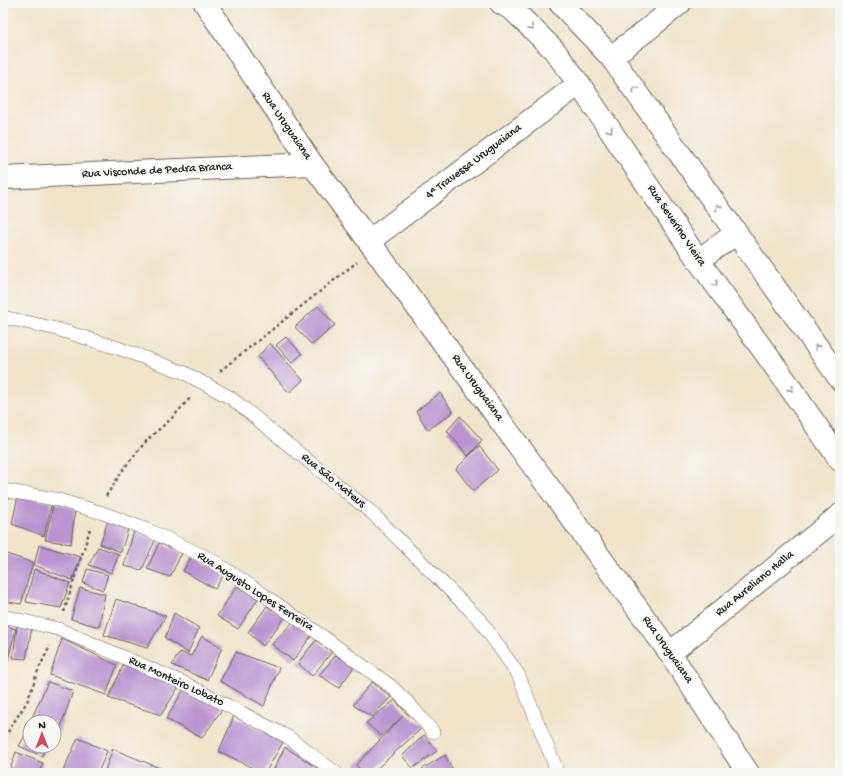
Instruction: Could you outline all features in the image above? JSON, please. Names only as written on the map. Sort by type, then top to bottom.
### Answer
[{"type":"street","name":"Rua Uruguaiana","points":[[205,3],[312,164],[670,653],[748,773]]},
{"type":"street","name":"Rua Severino Vieira","points":[[501,3],[513,10],[554,50],[579,84],[698,260],[782,376],[840,460]]},
{"type":"street","points":[[560,3],[611,57],[840,379]]},
{"type":"street","points":[[611,57],[680,3]]},
{"type":"street","name":"4ª Travessa Uruguaiana","points":[[372,244],[579,84]]},
{"type":"street","name":"Rua Visconde de Pedra Branca","points":[[3,178],[312,164]]},
{"type":"street","points":[[698,260],[737,233]]},
{"type":"street","name":"Rua Aureliano Halla","points":[[670,653],[840,515]]},
{"type":"lane","name":"Rua São Mateus","points":[[3,317],[57,329],[118,348],[183,372],[232,398],[370,512],[480,620],[518,674],[557,773]]},
{"type":"lane","name":"Rua Augusto Lopes Ferreira","points":[[3,490],[55,499],[96,511],[150,531],[210,559],[260,592],[392,687],[411,706],[433,732]]},
{"type":"lane","name":"Rua Monteiro Lobato","points":[[3,616],[58,629],[186,684],[288,737],[336,773]]},
{"type":"path","points":[[96,511],[125,467],[147,440],[172,418],[205,384],[372,244]]},
{"type":"building","points":[[318,306],[335,325],[312,345],[295,327]]},
{"type":"building","points":[[286,337],[302,354],[292,363],[276,345]]},
{"type":"building","points":[[270,343],[303,380],[289,393],[258,357]]},
{"type":"building","points":[[440,393],[453,412],[428,430],[416,411]]},
{"type":"building","points":[[460,416],[482,440],[468,456],[447,431]]},
{"type":"building","points":[[479,446],[498,470],[473,491],[456,469]]},
{"type":"building","points":[[18,496],[52,502],[44,536],[12,524]]},
{"type":"building","points":[[54,502],[75,509],[71,544],[45,540]]},
{"type":"building","points":[[108,520],[129,526],[121,552],[100,544]]},
{"type":"building","points":[[134,531],[155,540],[142,570],[124,566]]},
{"type":"building","points":[[159,543],[182,553],[170,577],[147,569]]},
{"type":"building","points":[[39,545],[81,557],[72,580],[34,565]]},
{"type":"building","points":[[98,547],[119,554],[111,573],[89,565]]},
{"type":"building","points":[[4,553],[33,563],[21,604],[3,601]]},
{"type":"building","points":[[192,556],[224,574],[215,589],[183,571]]},
{"type":"building","points":[[34,569],[70,583],[61,608],[26,602]]},
{"type":"building","points":[[87,569],[108,575],[103,590],[83,583]]},
{"type":"building","points":[[237,586],[258,599],[238,629],[217,616]]},
{"type":"building","points":[[80,588],[105,594],[99,627],[71,619]]},
{"type":"building","points":[[116,599],[166,616],[147,648],[104,635]]},
{"type":"building","points":[[267,606],[285,617],[263,646],[248,632]]},
{"type":"building","points":[[174,613],[199,628],[188,653],[165,638]]},
{"type":"building","points":[[293,622],[312,635],[293,661],[272,644]]},
{"type":"building","points":[[3,625],[16,629],[7,663],[3,661]]},
{"type":"building","points":[[17,626],[32,628],[26,659],[13,658]]},
{"type":"building","points":[[202,636],[222,648],[207,680],[172,665],[180,652],[191,656]]},
{"type":"building","points":[[62,639],[117,665],[106,695],[50,675]]},
{"type":"building","points":[[316,640],[332,652],[312,676],[298,663]]},
{"type":"building","points":[[236,652],[279,668],[264,706],[220,681]]},
{"type":"building","points":[[336,655],[354,667],[339,688],[319,675]]},
{"type":"building","points":[[125,662],[178,688],[161,715],[108,698]]},
{"type":"building","points":[[48,682],[73,691],[62,723],[62,714],[34,714]]},
{"type":"building","points":[[372,682],[391,697],[372,717],[353,705]]},
{"type":"building","points":[[184,689],[223,708],[202,738],[166,719]]},
{"type":"building","points":[[395,700],[406,713],[424,726],[372,773],[363,773],[356,765],[403,716],[381,736],[366,723]]},
{"type":"building","points":[[234,716],[283,742],[265,773],[262,773],[219,751]]},
{"type":"building","points":[[424,735],[437,751],[413,768],[402,756]]},
{"type":"building","points":[[78,738],[107,751],[98,773],[62,773]]},
{"type":"building","points":[[285,747],[325,773],[272,773]]},
{"type":"building","points":[[113,749],[172,773],[104,773]]},
{"type":"building","points":[[16,752],[43,763],[39,773],[9,773]]},
{"type":"building","points":[[445,755],[453,770],[448,773],[424,773],[422,769]]}]
